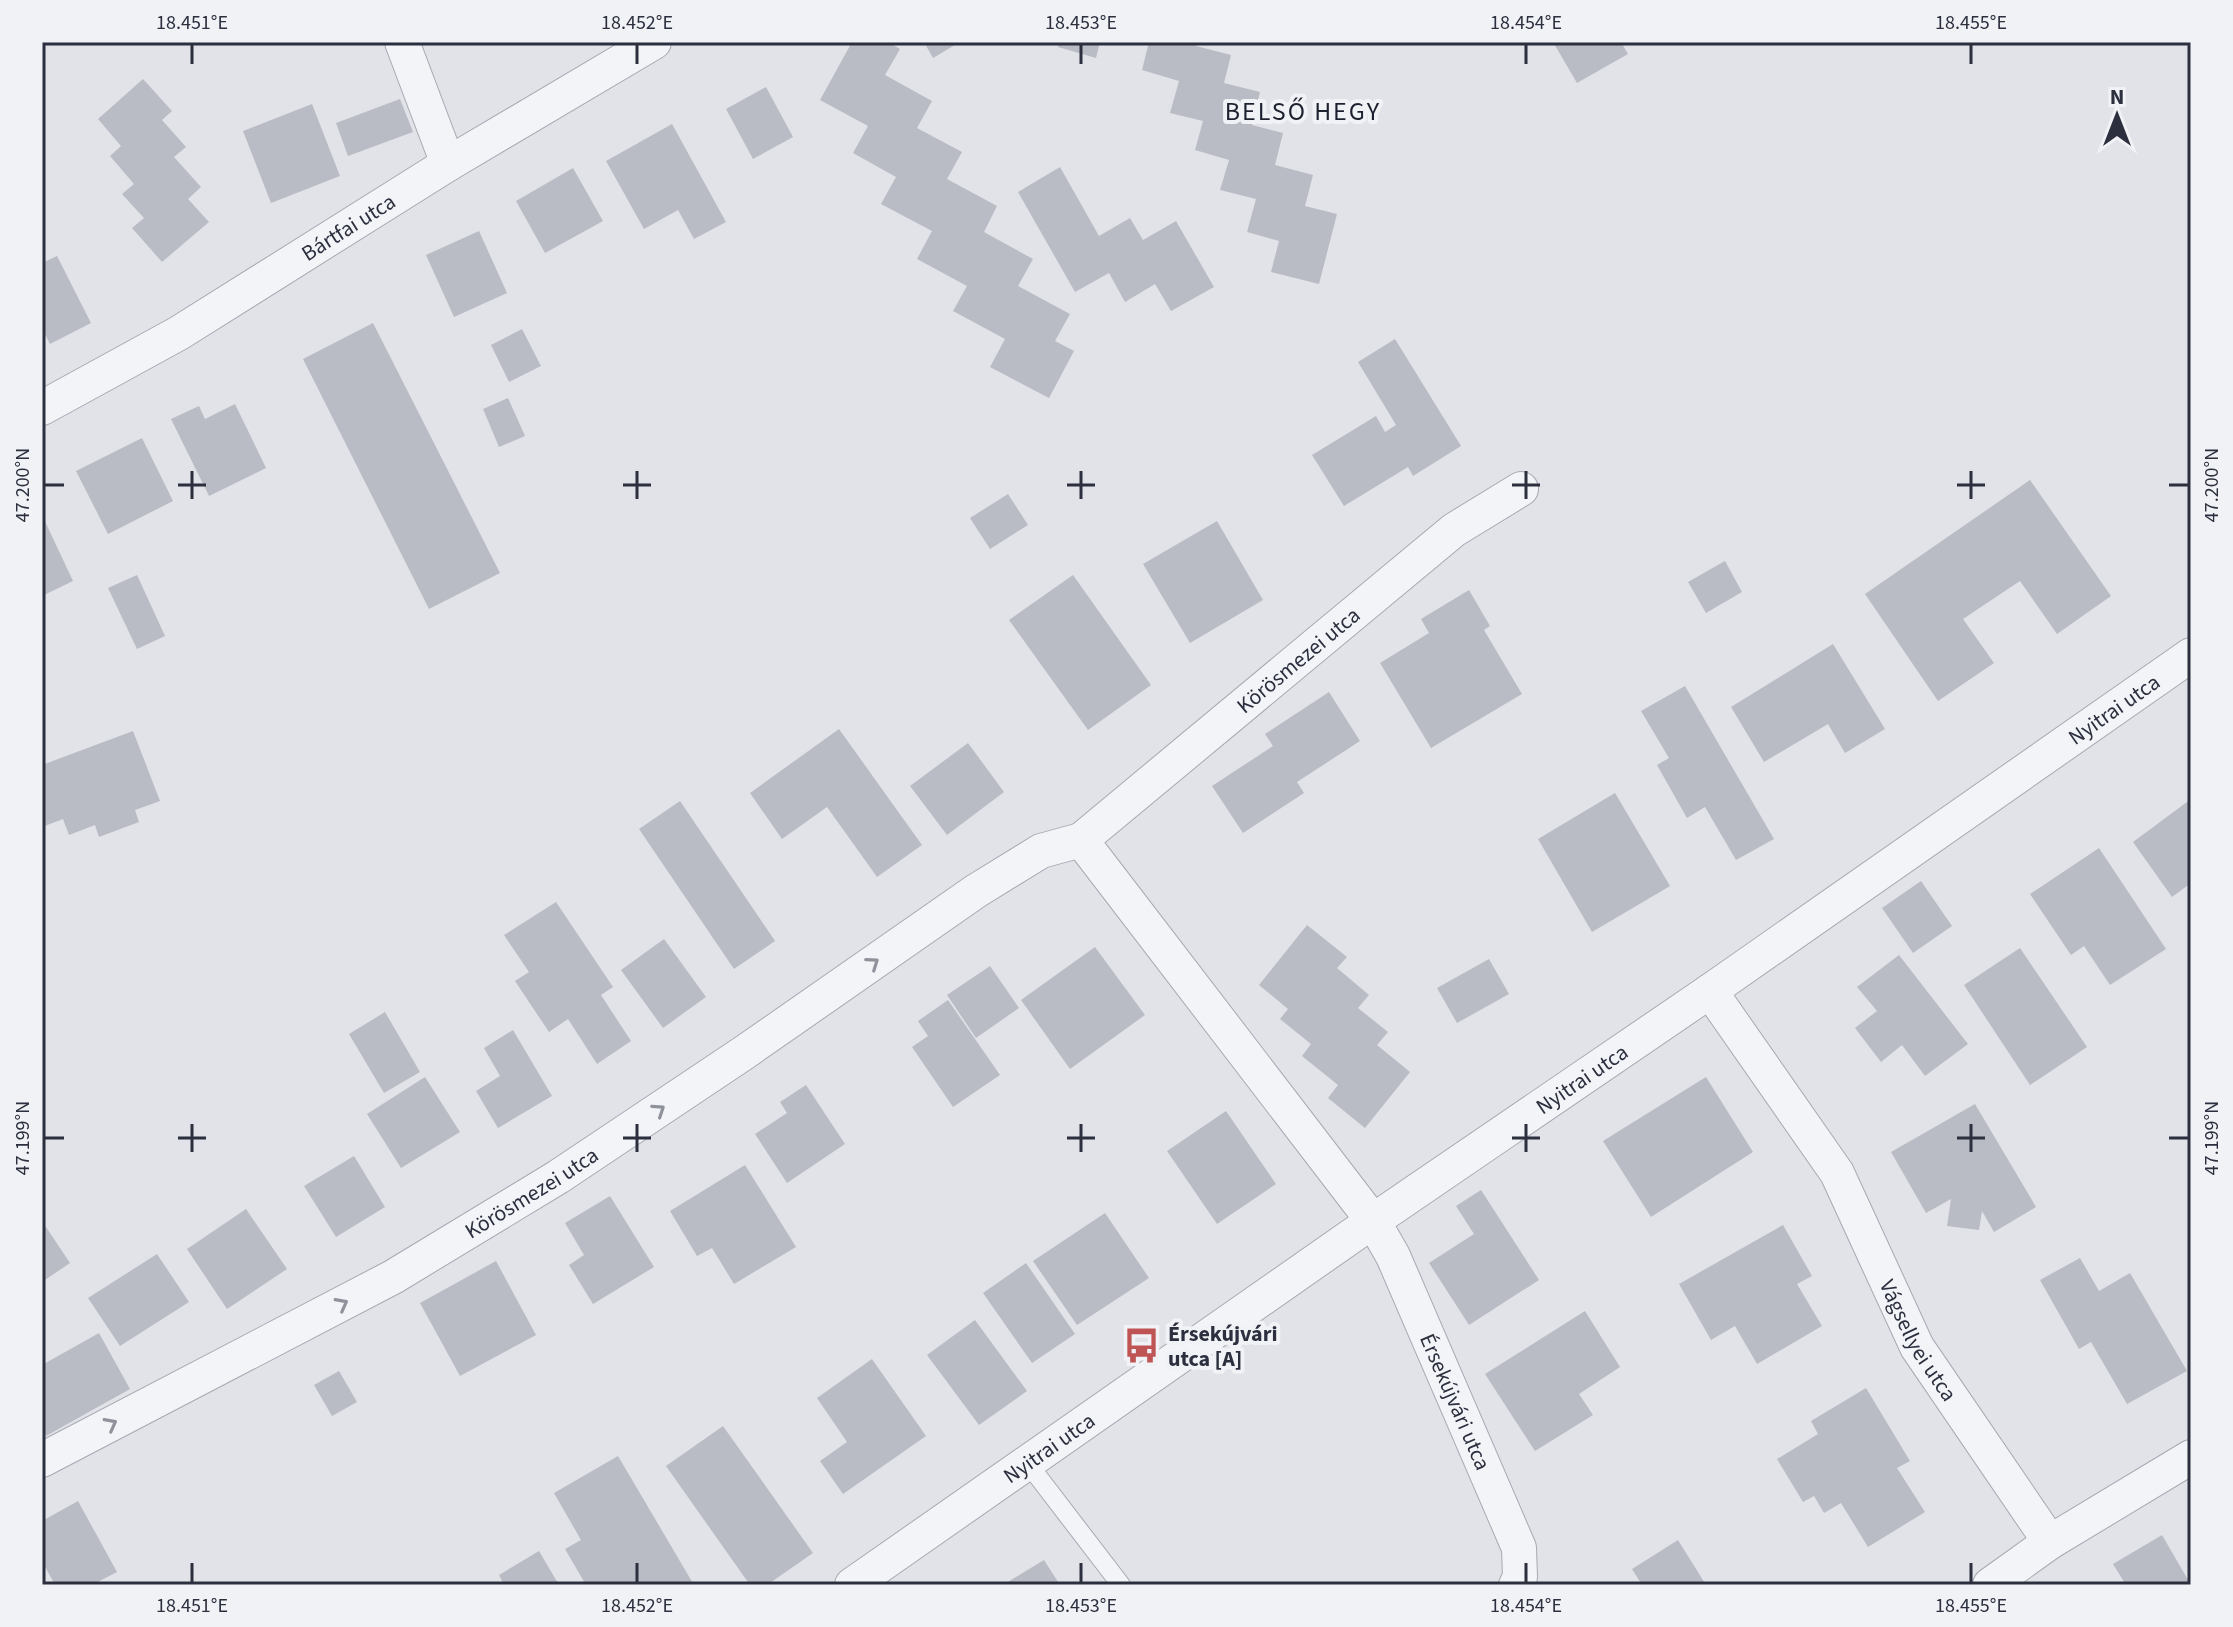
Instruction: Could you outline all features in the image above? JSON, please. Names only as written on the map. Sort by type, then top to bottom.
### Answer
[{"type":"street","points":[[402,42],[448,164]]},
{"type":"street","name":"Bártfai utca","points":[[42,408],[179,333],[448,164],[654,42]]},
{"type":"street","name":"Körösmezei utca","points":[[42,1460],[393,1277],[571,1168],[745,1052],[976,891],[1041,851],[1081,840],[1454,530],[1521,489]]},
{"type":"street","name":"Nyitrai utca","points":[[852,1585],[1026,1461],[1710,991],[2191,655]]},
{"type":"street","points":[[1081,840],[1373,1221]]},
{"type":"street","name":"Vágsellyei utca","points":[[1710,991],[1837,1173],[1917,1347],[2050,1542]]},
{"type":"street","name":"Érsekújvári utca","points":[[1373,1221],[1393,1256],[1519,1548],[1520,1577],[1516,1585]]},
{"type":"street","points":[[1990,1585],[2050,1542],[2191,1457]]},
{"type":"lane","points":[[1026,1461],[1121,1585]]},
{"type":"building","points":[[852,42],[888,42],[900,49],[885,75],[932,101],[917,128],[962,152],[947,179],[997,206],[984,232],[1033,259],[1018,286],[1070,314],[1055,341],[1074,351],[1049,398],[990,367],[1005,339],[953,311],[967,286],[917,259],[932,231],[881,204],[896,177],[853,153],[868,126],[820,100]]},
{"type":"building","points":[[924,42],[960,42],[933,58]]},
{"type":"building","points":[[1059,42],[1100,42],[1096,58],[1058,47]]},
{"type":"building","points":[[1149,42],[1197,42],[1196,46],[1231,55],[1224,83],[1260,92],[1252,125],[1283,133],[1275,165],[1313,175],[1305,206],[1337,214],[1319,284],[1271,272],[1279,241],[1247,232],[1256,199],[1220,190],[1229,160],[1195,150],[1203,121],[1170,113],[1179,81],[1142,70]]},
{"type":"building","points":[[1553,42],[1621,42],[1628,54],[1577,83]]},
{"type":"building","points":[[143,79],[172,111],[162,120],[186,147],[174,157],[201,187],[188,199],[209,222],[162,262],[132,228],[144,218],[122,194],[134,184],[110,156],[121,146],[98,119]]},
{"type":"building","points":[[766,87],[793,137],[753,159],[726,109]]},
{"type":"building","points":[[400,99],[413,132],[348,156],[336,123]]},
{"type":"building","points":[[312,104],[340,176],[271,203],[243,131]]},
{"type":"building","points":[[672,124],[726,222],[694,239],[678,210],[644,229],[606,161]]},
{"type":"building","points":[[1060,167],[1099,236],[1130,218],[1143,240],[1176,221],[1214,287],[1171,311],[1155,284],[1125,302],[1109,273],[1075,292],[1018,192]]},
{"type":"building","points":[[573,168],[603,221],[545,253],[516,201]]},
{"type":"building","points":[[479,231],[507,293],[454,317],[426,255]]},
{"type":"building","points":[[57,256],[91,323],[50,344],[42,328],[42,263]]},
{"type":"building","points":[[373,323],[500,573],[429,609],[303,359]]},
{"type":"building","points":[[522,329],[541,366],[509,382],[491,345]]},
{"type":"building","points":[[1395,339],[1461,446],[1413,476],[1408,467],[1344,506],[1312,455],[1376,416],[1385,432],[1396,425],[1358,362]]},
{"type":"building","points":[[508,398],[525,436],[499,447],[483,409]]},
{"type":"building","points":[[235,404],[266,468],[209,496],[171,419],[199,406],[205,419]]},
{"type":"building","points":[[142,438],[173,501],[108,534],[76,471]]},
{"type":"building","points":[[2030,480],[2111,596],[2057,634],[2020,581],[1963,619],[1994,663],[1938,701],[1865,594]]},
{"type":"building","points":[[1008,494],[1028,525],[990,549],[970,518]]},
{"type":"building","points":[[42,515],[73,581],[42,596]]},
{"type":"building","points":[[1217,521],[1263,600],[1190,643],[1143,564]]},
{"type":"building","points":[[1725,561],[1742,592],[1706,613],[1688,582]]},
{"type":"building","points":[[137,575],[165,636],[137,649],[108,588]]},
{"type":"building","points":[[1073,575],[1151,685],[1088,730],[1009,620]]},
{"type":"building","points":[[1469,590],[1490,626],[1484,630],[1522,694],[1431,748],[1380,663],[1429,633],[1421,619]]},
{"type":"building","points":[[1833,644],[1885,729],[1845,753],[1828,724],[1764,762],[1731,707]]},
{"type":"building","points":[[1685,686],[1774,839],[1736,860],[1705,807],[1687,818],[1657,765],[1669,758],[1641,711]]},
{"type":"building","points":[[1329,692],[1360,741],[1297,782],[1304,793],[1243,833],[1212,786],[1273,746],[1265,734]]},
{"type":"building","points":[[839,729],[922,845],[877,877],[827,807],[782,839],[750,793]]},
{"type":"building","points":[[133,731],[160,801],[135,810],[139,822],[99,837],[95,825],[69,835],[63,819],[42,827],[42,765]]},
{"type":"building","points":[[968,743],[1004,792],[947,835],[910,786]]},
{"type":"building","points":[[1615,793],[1670,886],[1592,932],[1538,839]]},
{"type":"building","points":[[2191,799],[2191,883],[2172,897],[2133,842]]},
{"type":"building","points":[[680,801],[775,941],[734,969],[639,829]]},
{"type":"building","points":[[2099,848],[2166,949],[2110,985],[2084,946],[2071,955],[2030,894]]},
{"type":"building","points":[[1921,881],[1952,926],[1913,953],[1882,908]]},
{"type":"building","points":[[556,902],[613,987],[601,995],[631,1041],[597,1064],[568,1019],[549,1032],[515,981],[529,972],[504,935]]},
{"type":"building","points":[[1307,925],[1347,957],[1337,968],[1369,995],[1358,1008],[1388,1032],[1377,1045],[1410,1072],[1365,1128],[1328,1098],[1338,1085],[1302,1056],[1311,1044],[1280,1019],[1288,1009],[1259,985]]},
{"type":"building","points":[[664,939],[706,997],[663,1028],[621,970]]},
{"type":"building","points":[[1095,947],[1145,1015],[1070,1069],[1021,1000]]},
{"type":"building","points":[[2020,948],[2087,1047],[2030,1085],[1964,985]]},
{"type":"building","points":[[1899,955],[1968,1044],[1925,1076],[1902,1045],[1881,1062],[1855,1028],[1877,1011],[1857,987]]},
{"type":"building","points":[[1489,959],[1509,994],[1457,1023],[1437,988]]},
{"type":"building","points":[[990,966],[1019,1008],[976,1038],[947,995]]},
{"type":"building","points":[[948,1000],[1000,1075],[953,1107],[912,1047],[928,1036],[918,1021]]},
{"type":"building","points":[[385,1012],[420,1072],[384,1093],[349,1034]]},
{"type":"building","points":[[513,1030],[552,1096],[498,1128],[476,1091],[500,1076],[484,1048]]},
{"type":"building","points":[[425,1077],[460,1132],[401,1168],[367,1114]]},
{"type":"building","points":[[1706,1077],[1753,1152],[1651,1217],[1603,1141]]},
{"type":"building","points":[[806,1085],[845,1144],[787,1183],[755,1134],[787,1113],[780,1102]]},
{"type":"building","points":[[1975,1104],[2036,1207],[1994,1232],[1982,1211],[1979,1230],[1947,1226],[1951,1199],[1926,1213],[1891,1152]]},
{"type":"building","points":[[1226,1111],[1276,1184],[1217,1224],[1167,1151]]},
{"type":"building","points":[[354,1156],[385,1207],[336,1237],[304,1186]]},
{"type":"building","points":[[745,1165],[796,1247],[734,1284],[712,1248],[697,1256],[670,1211]]},
{"type":"building","points":[[1481,1190],[1539,1280],[1469,1325],[1429,1263],[1474,1234],[1456,1206]]},
{"type":"building","points":[[610,1196],[654,1267],[593,1304],[569,1265],[584,1255],[565,1223]]},
{"type":"building","points":[[246,1209],[287,1269],[227,1309],[187,1249]]},
{"type":"building","points":[[1105,1213],[1149,1278],[1077,1325],[1033,1261]]},
{"type":"building","points":[[42,1221],[70,1263],[42,1282]]},
{"type":"building","points":[[1783,1225],[1812,1276],[1797,1284],[1822,1326],[1757,1364],[1735,1326],[1711,1340],[1679,1284]]},
{"type":"building","points":[[157,1254],[189,1302],[120,1346],[88,1298]]},
{"type":"building","points":[[2080,1258],[2099,1291],[2130,1273],[2187,1371],[2127,1404],[2091,1342],[2079,1349],[2040,1280]]},
{"type":"building","points":[[496,1261],[536,1335],[460,1376],[420,1303]]},
{"type":"building","points":[[1026,1263],[1075,1334],[1032,1363],[983,1293]]},
{"type":"building","points":[[1585,1311],[1620,1367],[1579,1394],[1593,1415],[1535,1451],[1485,1374]]},
{"type":"building","points":[[975,1320],[1027,1391],[979,1425],[927,1355]]},
{"type":"building","points":[[99,1333],[130,1389],[46,1436],[42,1428],[42,1365]]},
{"type":"building","points":[[872,1359],[926,1436],[843,1494],[820,1461],[847,1442],[817,1398]]},
{"type":"building","points":[[339,1371],[357,1402],[332,1416],[314,1385]]},
{"type":"building","points":[[1866,1388],[1910,1461],[1897,1468],[1925,1512],[1868,1547],[1841,1503],[1824,1513],[1814,1496],[1803,1502],[1777,1459],[1818,1434],[1811,1421]]},
{"type":"building","points":[[723,1426],[813,1553],[767,1585],[750,1585],[666,1466]]},
{"type":"building","points":[[618,1456],[694,1585],[608,1585],[606,1582],[586,1585],[565,1549],[581,1540],[554,1493]]},
{"type":"building","points":[[78,1501],[117,1572],[92,1585],[55,1585],[42,1561],[42,1521]]},
{"type":"building","points":[[2162,1535],[2191,1585],[2126,1585],[2113,1564]]},
{"type":"building","points":[[1678,1540],[1706,1585],[1642,1585],[1632,1569]]},
{"type":"building","points":[[539,1551],[559,1585],[504,1585],[499,1575]]},
{"type":"building","points":[[1044,1560],[1060,1585],[1003,1585]]},
{"type":"place","name":"Érsekújvári utca [A]","points":[[1142,1346]]},
{"type":"district","name":"BELSŐ HEGY","points":[[1303,111]]}]
